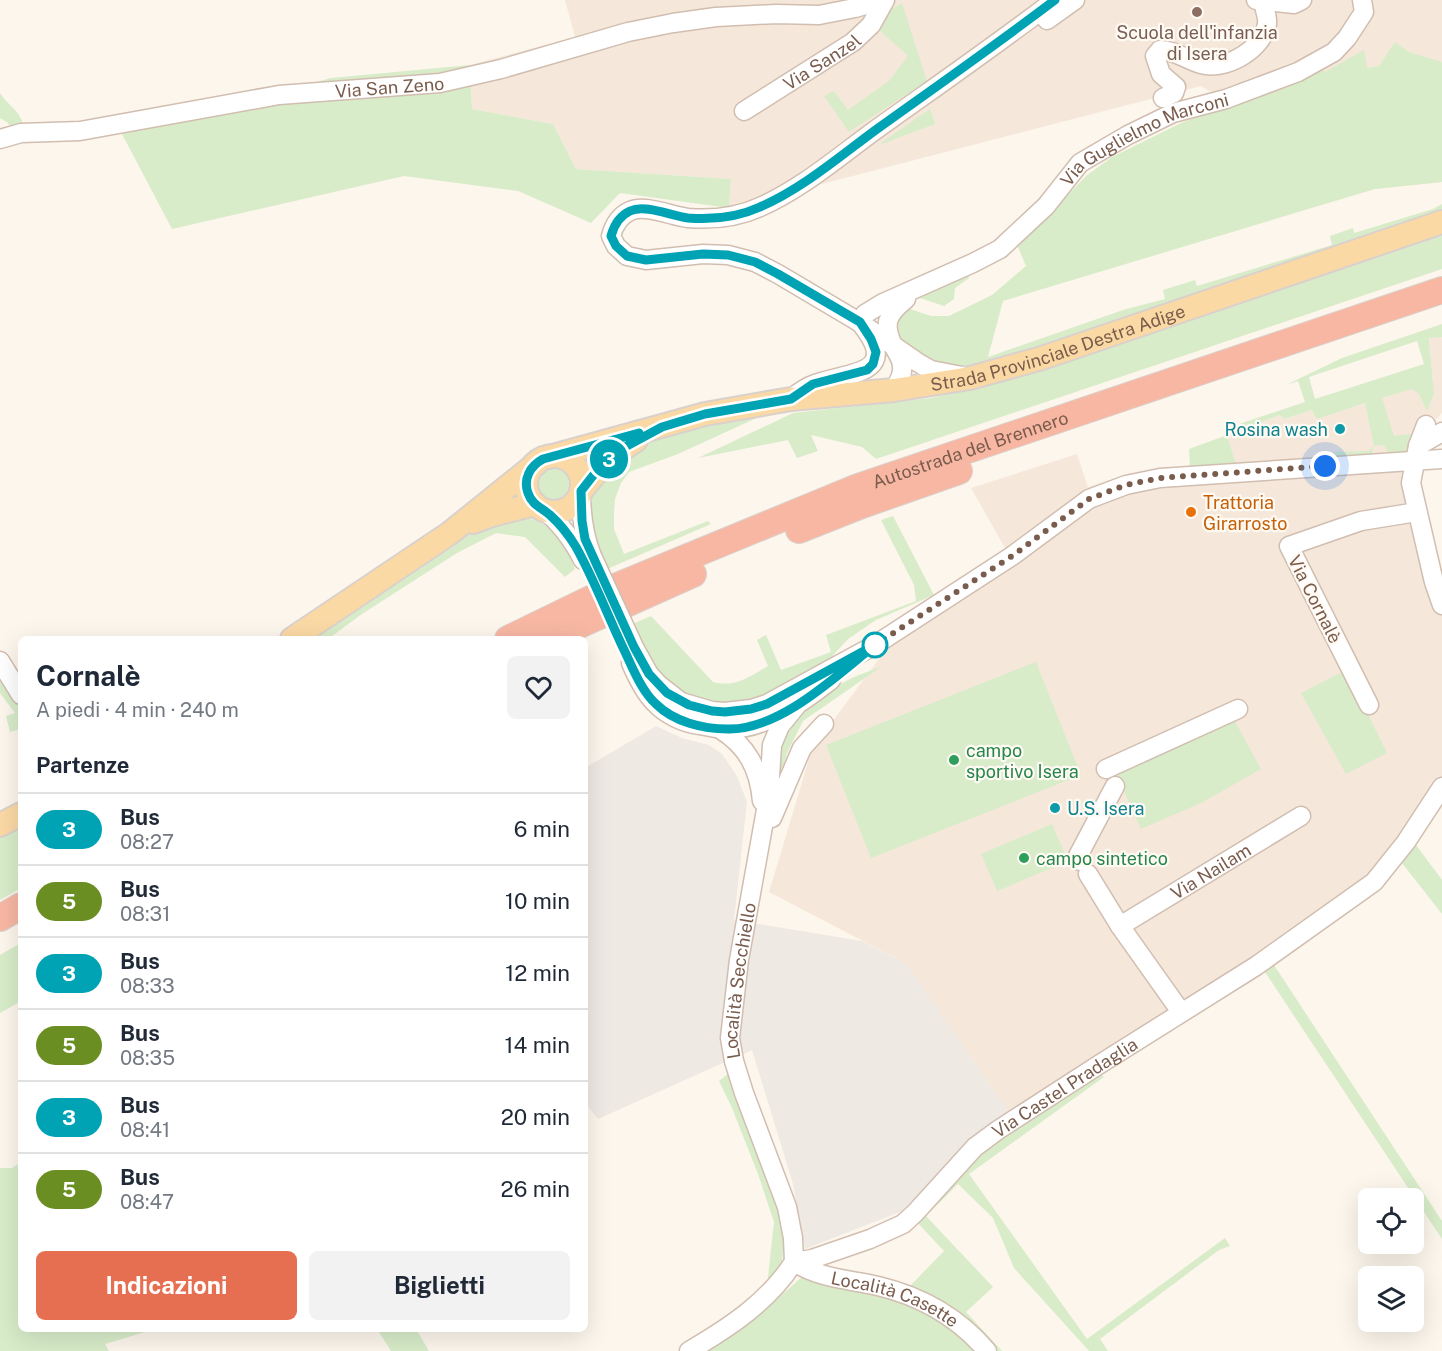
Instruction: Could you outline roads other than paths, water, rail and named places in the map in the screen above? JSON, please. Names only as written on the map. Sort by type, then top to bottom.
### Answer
[{"type":"highway","name":"Autostrada del Brennero","points":[[514,636],[615,587],[858,487],[1442,290]]},
{"type":"highway","name":"Autostrada del Brennero","points":[[556,636],[731,557],[862,505],[1442,309]]},
{"type":"highway","points":[[0,918],[18,908]]},
{"type":"highway","points":[[0,937],[18,928]]},
{"type":"main road","name":"Strada Provinciale Destra Adige","points":[[296,636],[450,533],[543,460],[705,414],[791,399],[894,390],[969,378],[1042,358],[1442,222]]},
{"type":"main road","name":"Strada Provinciale Destra Adige","points":[[581,491],[599,468],[614,454],[662,427]]},
{"type":"main road","points":[[564,459],[577,468],[582,483],[581,491],[578,498],[566,510],[550,512],[538,507],[531,499],[526,486],[529,473],[543,460],[564,459]]},
{"type":"main road","name":"Strada Provinciale Destra Adige","points":[[450,533],[492,515],[538,507]]},
{"type":"main road","points":[[0,825],[18,816]]},
{"type":"street","name":"Via San Zeno","points":[[0,139],[21,133],[80,131],[279,94],[440,83],[501,69],[628,32],[673,23],[774,7],[819,15],[884,0]]},
{"type":"street","name":"Via Sanzel","points":[[744,111],[853,42],[871,25],[884,0]]},
{"type":"street","points":[[969,378],[931,370],[860,322],[755,262],[728,255],[703,254],[646,260],[627,256],[616,246],[611,236],[614,226],[631,210],[645,210],[687,218],[714,219],[737,216],[772,202],[1055,0]]},
{"type":"street","points":[[871,147],[1075,0]]},
{"type":"street","points":[[1163,98],[1174,93],[1176,87],[1161,74],[1156,65],[1155,56],[1160,50],[1170,50],[1189,60],[1206,65],[1230,63],[1258,43],[1264,34],[1267,22],[1259,0],[1294,4],[1302,0]]},
{"type":"street","name":"Via Guglielmo Marconi","points":[[860,322],[865,314],[877,307],[973,263],[1011,240],[1046,206],[1080,163],[1089,157],[1173,113],[1226,99],[1298,72],[1334,52],[1347,38],[1364,12],[1362,0]]},
{"type":"street","name":"Via Guglielmo Marconi","points":[[893,345],[888,327],[889,316],[896,307],[924,285]]},
{"type":"street","points":[[791,399],[813,384],[867,370],[873,364],[876,352],[860,322]]},
{"type":"street","points":[[893,345],[900,357],[902,367],[901,377],[894,390]]},
{"type":"street","points":[[1434,428],[1416,454],[1411,483],[1416,512],[1442,605]]},
{"type":"street","points":[[581,491],[582,521],[588,558],[629,649],[667,693],[689,705],[712,711],[730,729],[773,718],[797,705],[875,645],[1012,556],[1089,499],[1126,485],[1171,477],[1325,466],[1416,454],[1442,459]]},
{"type":"street","points":[[538,507],[551,516],[588,558]]},
{"type":"street","name":"Via Cornalè","points":[[1369,705],[1288,546],[1361,521],[1416,512]]},
{"type":"street","points":[[722,720],[767,704],[875,645]]},
{"type":"street","points":[[0,661],[18,690]]},
{"type":"street","points":[[752,724],[767,704]]},
{"type":"street","name":"Località Secchiello","points":[[790,1269],[793,1238],[787,1207],[744,1093],[730,1038],[739,960],[770,793],[775,735],[797,705]]},
{"type":"street","points":[[1106,769],[1238,709]]},
{"type":"street","name":"Località Secchiello","points":[[722,720],[752,764]]},
{"type":"street","points":[[752,724],[763,734],[772,750]]},
{"type":"street","name":"Località Secchiello","points":[[752,724],[750,732],[752,764],[761,795],[763,832]]},
{"type":"street","points":[[763,832],[777,810],[802,748],[824,724]]},
{"type":"street","points":[[1115,786],[1078,856],[1120,926],[1181,1012]]},
{"type":"street","name":"Via Castel Pradaglia","points":[[790,1269],[903,1224],[975,1147],[1181,1012],[1257,966],[1374,882],[1392,861],[1442,787]]},
{"type":"street","name":"Via Nailam","points":[[1120,926],[1301,816]]},
{"type":"street","points":[[689,1351],[735,1323],[758,1305],[790,1269]]},
{"type":"street","name":"Località Casette","points":[[790,1269],[877,1286],[914,1296],[944,1313],[976,1338],[987,1351]]},
{"type":"place","name":"Scuola dell'infanzia di Isera","points":[[1197,12]]},
{"type":"place","name":"Rosina wash","points":[[1340,429]]},
{"type":"place","name":"Trattoria Girarrosto","points":[[1191,512]]},
{"type":"place","name":"campo sportivo Isera","points":[[954,760]]},
{"type":"place","name":"U.S. Isera","points":[[1055,808]]},
{"type":"place","name":"campo sintetico","points":[[1024,858]]}]
